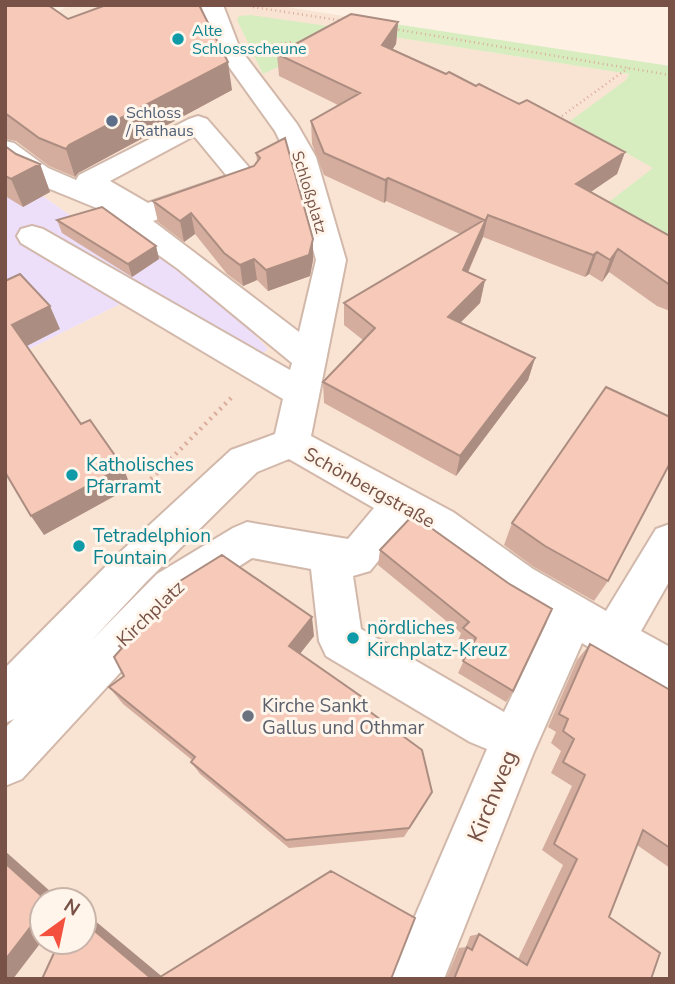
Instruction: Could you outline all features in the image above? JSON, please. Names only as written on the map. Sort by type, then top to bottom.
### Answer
[{"type":"street","name":"Schloßplatz","points":[[212,5],[229,50],[288,130],[302,157],[331,260],[291,443]]},
{"type":"street","points":[[5,149],[38,174],[105,197],[145,214],[245,179],[198,124],[89,181],[105,197],[205,273],[258,320],[309,358]]},
{"type":"street","points":[[32,236],[303,394]]},
{"type":"street","name":"Schönbergstraße","points":[[5,700],[131,569],[244,461],[291,443],[439,524],[518,582],[670,672]]},
{"type":"street","name":"Kirchplatz","points":[[5,762],[172,587],[247,540],[356,558],[401,503]]},
{"type":"street","points":[[613,640],[670,541]]},
{"type":"street","points":[[331,554],[334,599],[341,641],[486,726]]},
{"type":"street","name":"Kirchweg","points":[[416,979],[513,744],[573,615]]},
{"type":"path","points":[[249,7],[348,21]]},
{"type":"path","points":[[387,27],[670,75]]},
{"type":"path","points":[[267,46],[292,42]]},
{"type":"path","points":[[562,116],[628,68]]},
{"type":"shaded area","points":[[69,5],[275,5],[362,19],[356,31],[629,74],[626,80],[653,169],[670,246],[670,979],[5,979],[5,361],[126,301],[78,221],[5,169],[5,35],[41,22]]},
{"type":"shaded area","points":[[5,169],[78,221],[112,228],[168,263],[236,315],[268,349],[261,355],[126,301],[5,361]]},
{"type":"green space","points":[[251,15],[355,30],[362,19],[670,66],[670,246],[601,208],[653,168],[570,121],[626,80],[629,74],[355,31],[263,74],[237,20],[239,16]]},
{"type":"building","points":[[5,5],[48,5],[68,19],[106,5],[199,5],[228,62],[69,145],[66,149],[39,138],[5,113]]},
{"type":"building","points":[[351,14],[398,22],[382,45],[446,74],[449,72],[476,86],[479,84],[519,104],[527,100],[625,152],[576,184],[670,236],[670,285],[618,249],[610,260],[597,252],[593,255],[488,215],[463,270],[485,280],[448,317],[535,358],[460,456],[323,382],[375,328],[344,303],[484,220],[324,153],[311,121],[360,93],[277,54]]},
{"type":"building","points":[[285,138],[313,239],[309,255],[266,270],[254,259],[240,265],[224,253],[191,213],[180,221],[153,201],[254,166],[260,158],[256,153]]},
{"type":"building","points":[[5,146],[40,164],[11,179],[5,176]]},
{"type":"building","points":[[102,207],[156,246],[128,264],[57,220]]},
{"type":"building","points":[[20,274],[50,306],[12,325],[81,424],[90,420],[123,467],[31,516],[5,472],[5,281]]},
{"type":"building","points":[[606,387],[670,417],[670,463],[608,581],[545,546],[512,523]]},
{"type":"building","points":[[413,515],[508,583],[552,609],[513,691],[463,661],[476,638],[463,628],[469,622],[380,550]]},
{"type":"building","name":"Kirche Sankt Gallus und Othmar","points":[[222,555],[312,617],[289,646],[362,697],[358,703],[422,750],[432,792],[409,828],[286,840],[191,762],[195,757],[109,687],[124,676],[114,657],[122,648],[119,646],[180,581]]},
{"type":"building","points":[[590,644],[670,690],[670,848],[643,830],[609,917],[660,953],[651,979],[454,979],[467,947],[472,950],[479,934],[527,965],[577,859],[554,844],[585,775],[563,762],[574,739],[563,731],[568,719],[559,714]]},
{"type":"building","points":[[5,863],[30,886],[28,886],[28,930],[5,960]]},
{"type":"building","points":[[331,871],[415,918],[391,979],[157,979]]},
{"type":"building","points":[[98,934],[152,979],[42,979],[53,956],[98,956]]},
{"type":"place","name":"Alte Schlossscheune","points":[[178,39]]},
{"type":"place","name":"Schloss / Rathaus","points":[[112,121]]},
{"type":"place","name":"Katholisches Pfarramt","points":[[72,475]]},
{"type":"place","name":"Tetradelphion Fountain","points":[[79,546]]},
{"type":"place","name":"nördliches Kirchplatz-Kreuz","points":[[353,638]]},
{"type":"place","name":"Kirche Sankt Gallus und Othmar","points":[[248,716]]}]
